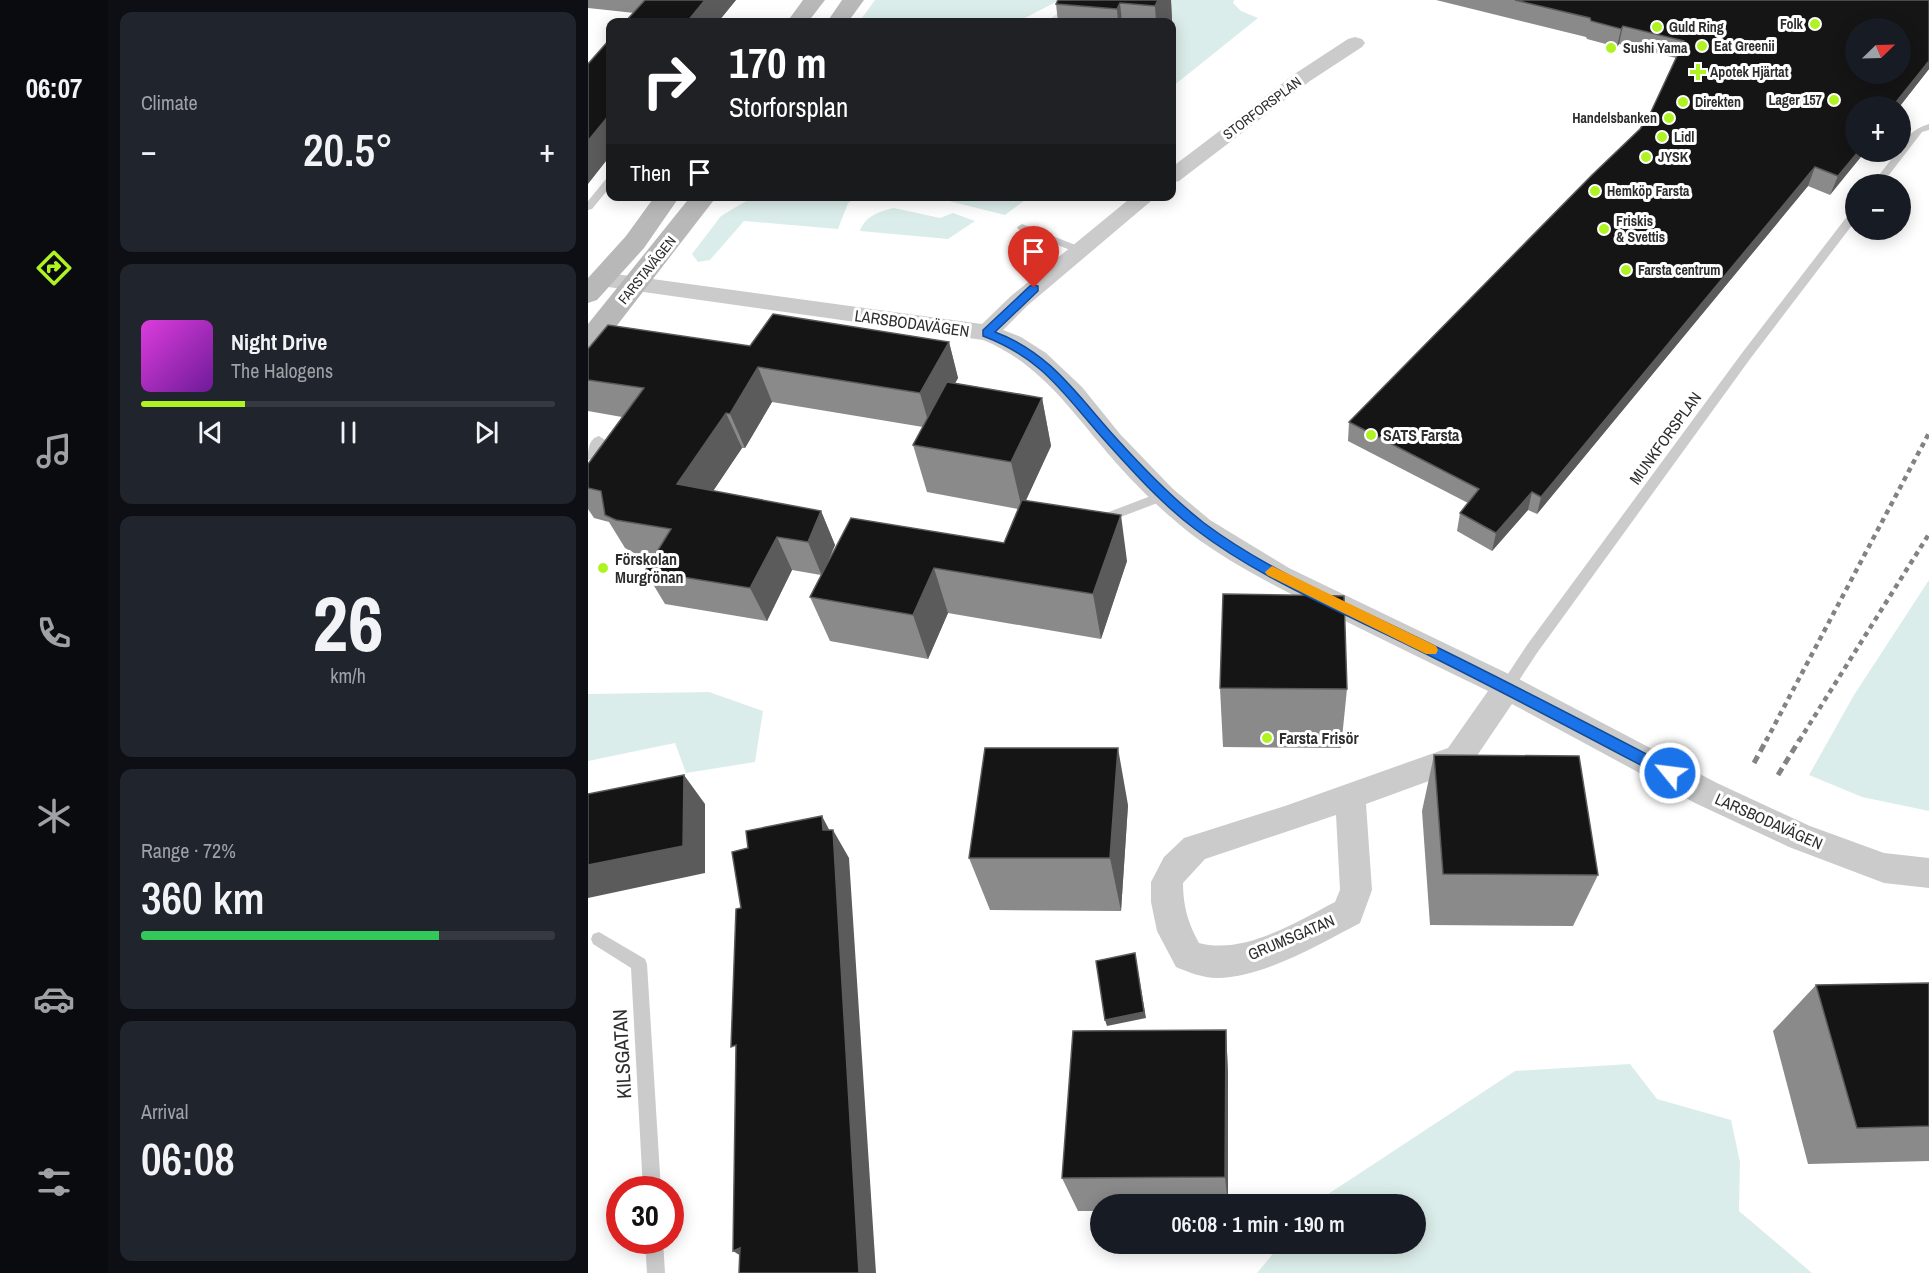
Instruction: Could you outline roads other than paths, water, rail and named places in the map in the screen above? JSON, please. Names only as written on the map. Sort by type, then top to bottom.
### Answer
[{"type":"street","points":[[800,18],[814,0]]},
{"type":"street","points":[[840,18],[853,0]]},
{"type":"street","name":"STORFORSPLAN","points":[[1176,174],[1303,77],[1355,43]]},
{"type":"street","name":"FARSTAVÄGEN","points":[[592,283],[635,242],[664,201]]},
{"type":"street","name":"FARSTAVÄGEN","points":[[588,343],[701,201]]},
{"type":"street","points":[[987,333],[1019,301],[1078,250],[1141,201]]},
{"type":"street","name":"LARSBODAVÄGEN","points":[[592,283],[636,284],[987,333],[1013,343],[1037,359],[1073,393],[1111,440],[1164,496],[1201,527],[1279,576],[1507,687],[1706,793],[1800,837],[1884,868],[1929,873]]},
{"type":"street","name":"GRUMSGATAN","points":[[1350,797],[1356,890],[1348,912],[1246,958],[1215,962],[1188,956],[1174,931],[1167,902],[1167,882],[1176,867],[1195,848],[1285,820],[1459,757],[1507,687]]},
{"type":"lane","points":[[1885,174],[1919,130],[1929,127]]},
{"type":"lane","points":[[588,207],[606,186]]},
{"type":"lane","name":"MUNKFORSPLAN","points":[[1507,687],[1532,649],[1746,356],[1845,226]]},
{"type":"lane","points":[[1022,227],[1078,250]]},
{"type":"lane","points":[[588,456],[599,440]]},
{"type":"lane","points":[[1092,523],[1164,496]]},
{"type":"lane","name":"KILSGATAN","points":[[599,939],[639,964],[651,1176]]},
{"type":"lane","points":[[655,1254],[656,1273]]},
{"type":"railway","points":[[1766,741],[1929,433]]},
{"type":"railway","points":[[1799,741],[1929,534]]},
{"type":"railway","points":[[1754,763],[1767,739]]},
{"type":"railway","points":[[1778,775],[1800,739]]},
{"type":"place","name":"Folk","points":[[1815,24]]},
{"type":"place","name":"Guld Ring","points":[[1657,27]]},
{"type":"place","name":"Eat Greenii","points":[[1702,46]]},
{"type":"place","name":"Sushi Yama","points":[[1611,48]]},
{"type":"place","name":"Apotek Hjärtat","points":[[1698,72]]},
{"type":"place","name":"Lager 157","points":[[1834,100]]},
{"type":"place","name":"Direkten","points":[[1683,102]]},
{"type":"place","name":"Handelsbanken","points":[[1669,118]]},
{"type":"place","name":"Lidl","points":[[1662,137]]},
{"type":"place","name":"JYSK","points":[[1646,157]]},
{"type":"place","name":"Hemköp Farsta","points":[[1595,191]]},
{"type":"place","name":"Friskis & Svettis","points":[[1604,229]]},
{"type":"place","name":"Farsta centrum","points":[[1626,270]]},
{"type":"place","name":"SATS Farsta","points":[[1371,435]]},
{"type":"place","name":"Förskolan Murgrönan","points":[[603,568]]},
{"type":"place","name":"Farsta Frisör","points":[[1267,738]]}]
